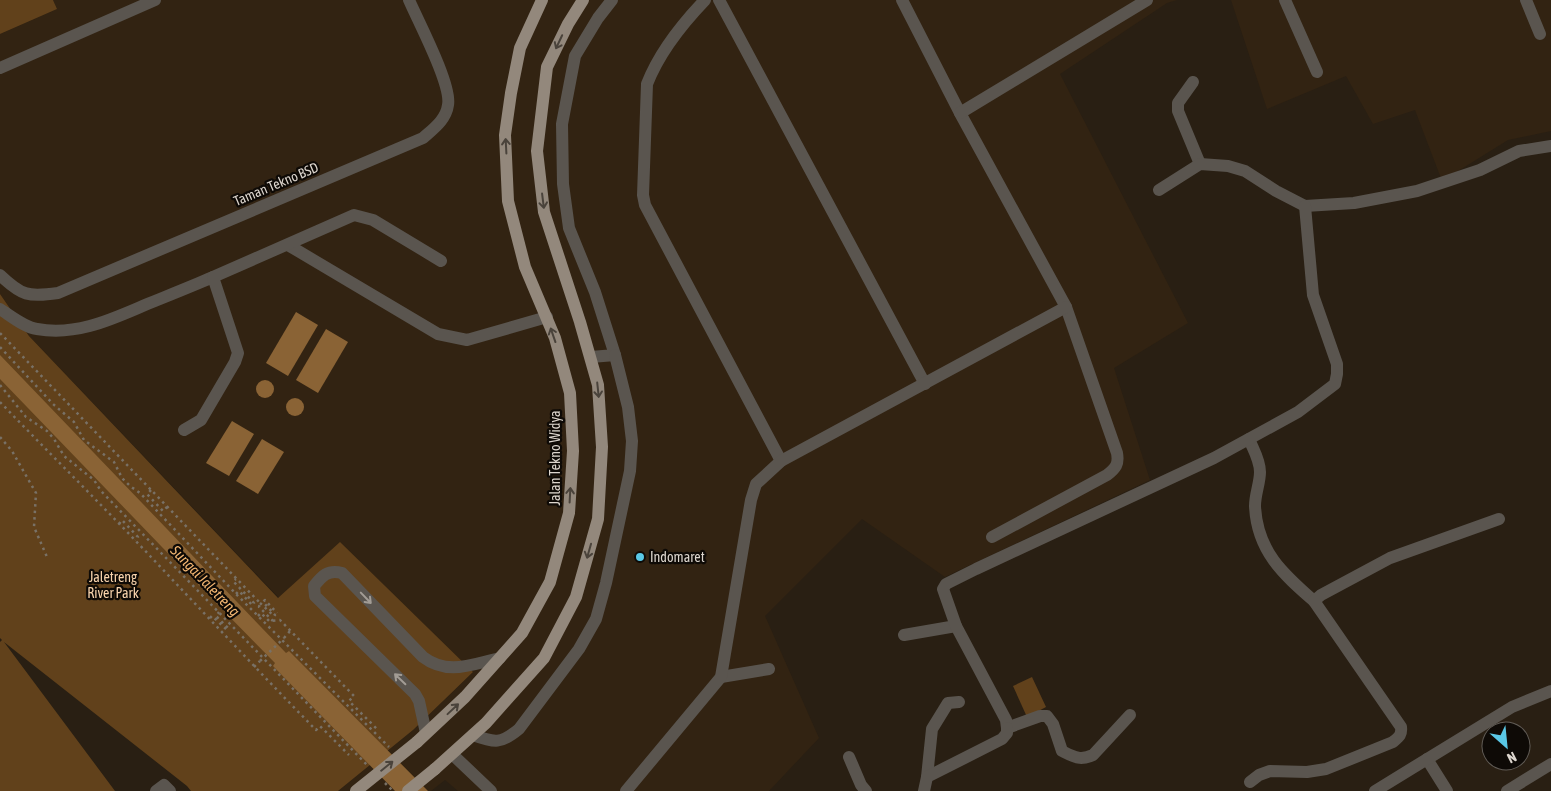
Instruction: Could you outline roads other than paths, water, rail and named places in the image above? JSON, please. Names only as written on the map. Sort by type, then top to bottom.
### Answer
[{"type":"main road","name":"Jalan Tekno Widya","points":[[356,791],[421,738],[465,697],[522,633],[550,582],[570,514],[573,451],[570,393],[555,338],[525,267],[508,201],[505,135],[511,93],[520,48],[542,0]]},
{"type":"main road","points":[[408,791],[473,736],[544,658],[576,596],[598,519],[602,447],[598,385],[591,357],[544,212],[537,151],[547,68],[568,24],[583,0]]},
{"type":"street","points":[[0,68],[155,0]]},
{"type":"street","name":"Taman Tekno BSD","points":[[0,275],[15,289],[35,296],[58,293],[423,138],[440,123],[448,104],[446,82],[409,0]]},
{"type":"street","points":[[473,736],[498,742],[509,738],[520,730],[579,649],[596,619],[606,583],[630,461],[632,441],[628,407],[615,355],[595,292],[570,228],[562,184],[562,124],[575,56],[598,18],[612,0]]},
{"type":"street","points":[[705,0],[687,19],[653,69],[647,84],[643,194],[645,205],[781,461]]},
{"type":"street","points":[[720,0],[925,384]]},
{"type":"street","points":[[902,0],[960,113],[1066,307],[1117,453],[1118,462],[1115,469],[1107,476],[992,537]]},
{"type":"street","points":[[960,113],[1147,0]]},
{"type":"street","points":[[1285,0],[1317,72]]},
{"type":"street","points":[[1526,0],[1540,34]]},
{"type":"street","points":[[1193,82],[1178,103],[1178,111],[1200,164]]},
{"type":"street","points":[[1159,190],[1200,164],[1228,166],[1245,171],[1276,191],[1306,206],[1354,203],[1417,191],[1480,170],[1519,151],[1551,146]]},
{"type":"street","points":[[927,777],[1002,739],[1007,733],[1006,720],[956,626],[944,595],[943,589],[946,584],[1206,462],[1298,412],[1335,384],[1336,364],[1313,295],[1306,206]]},
{"type":"street","points":[[0,309],[35,329],[58,331],[82,329],[105,322],[212,278],[354,215],[373,220],[441,261]]},
{"type":"street","points":[[288,245],[438,334],[467,340],[547,317]]},
{"type":"street","points":[[184,430],[201,420],[235,362],[238,353],[212,278]]},
{"type":"street","points":[[626,791],[721,678],[751,500],[756,484],[781,461],[1066,307]]},
{"type":"street","points":[[591,357],[615,355]]},
{"type":"street","points":[[1249,439],[1260,471],[1255,505],[1258,526],[1270,557],[1285,576],[1314,601],[1401,727],[1402,732],[1393,742],[1326,768],[1307,772],[1270,771],[1259,775],[1250,782]]},
{"type":"street","points":[[1314,601],[1321,595],[1390,558],[1499,519]]},
{"type":"street","points":[[421,738],[419,701],[315,596],[314,586],[322,577],[328,572],[335,571],[342,574],[432,664],[456,668],[500,658]]},
{"type":"street","points":[[904,635],[956,626]]},
{"type":"street","points":[[721,678],[769,669]]},
{"type":"street","points":[[1375,791],[1512,707],[1551,691]]},
{"type":"street","points":[[924,791],[932,730],[948,703],[959,702]]},
{"type":"street","points":[[1007,728],[1040,716],[1047,716],[1054,724],[1062,751],[1074,757],[1085,759],[1093,755],[1130,715]]},
{"type":"street","points":[[452,754],[491,791]]},
{"type":"street","points":[[849,757],[861,785],[866,791]]},
{"type":"street","points":[[1427,759],[1446,791]]},
{"type":"street","points":[[1507,791],[1551,764]]},
{"type":"street","points":[[156,791],[164,785],[170,791]]},
{"type":"water","points":[[296,312],[318,325],[288,376],[266,363]]},
{"type":"water","points":[[326,329],[348,342],[318,393],[296,380]]},
{"type":"water","name":"Sungai Jaletreng","points":[[0,355],[286,653],[289,651],[428,791],[395,791],[273,666],[275,663],[0,379]]},
{"type":"water","points":[[261,380],[269,380],[274,385],[272,396],[261,398],[256,393],[256,385]]},
{"type":"water","points":[[291,398],[299,398],[304,403],[302,414],[291,416],[286,411],[286,403]]},
{"type":"water","points":[[232,421],[254,434],[229,476],[206,463]]},
{"type":"water","points":[[262,439],[284,452],[258,494],[236,481]]},
{"type":"place","name":"Indomaret","points":[[640,557]]},
{"type":"park label","name":"Jaletreng River Park","points":[[113,586]]}]
